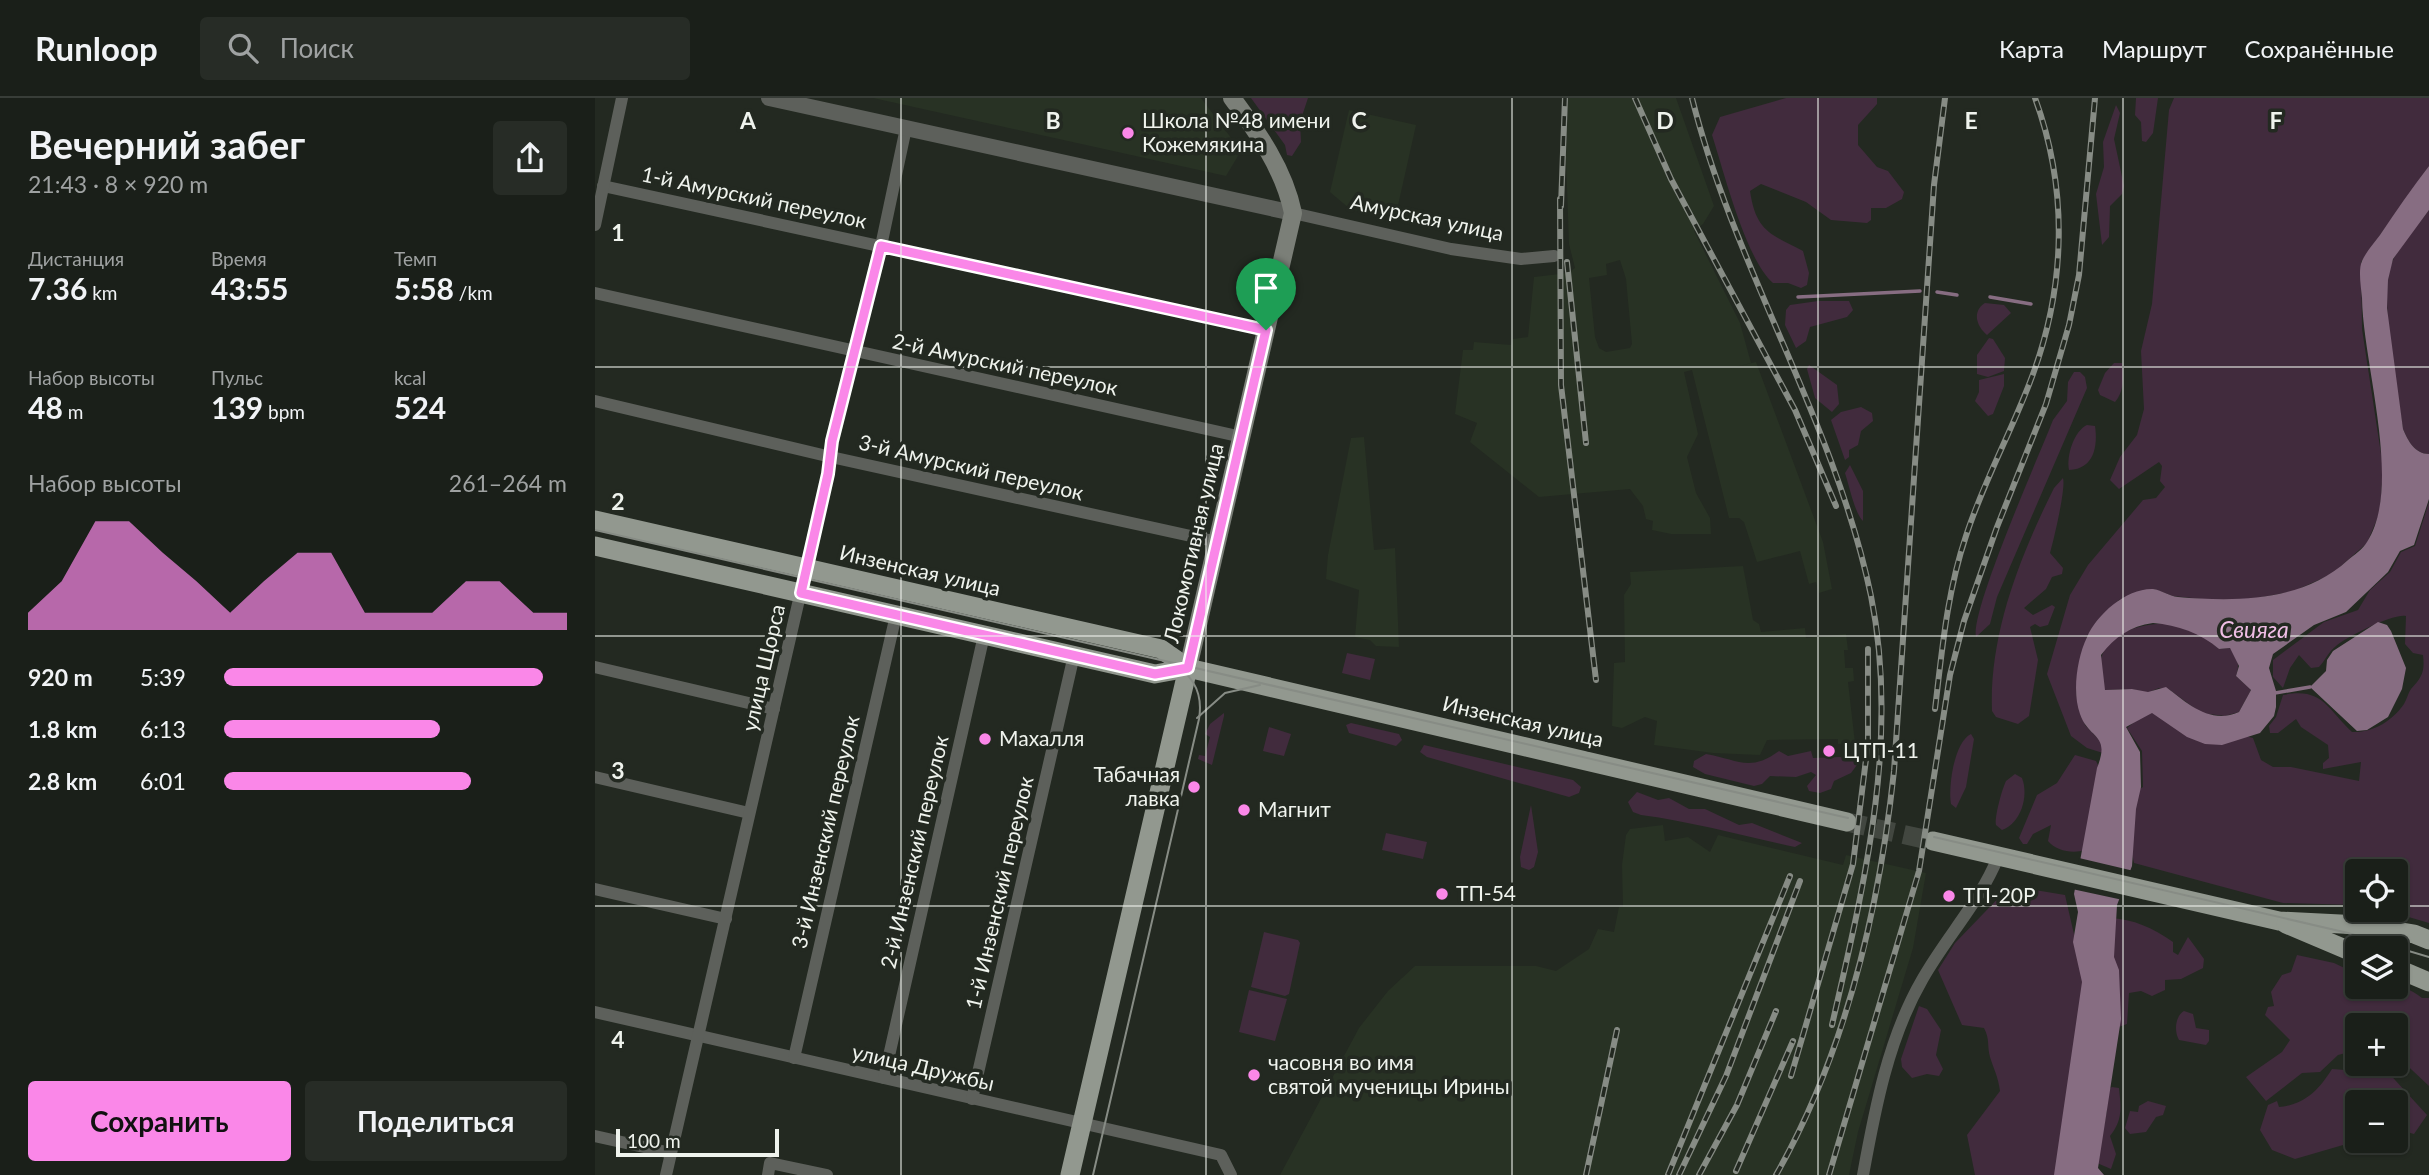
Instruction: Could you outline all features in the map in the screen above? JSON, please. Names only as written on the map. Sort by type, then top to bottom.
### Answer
[{"type":"main road","points":[[1232,98],[1257,131],[1287,187],[1293,212]]},
{"type":"main road","name":"Локомотивная улица","points":[[1070,1175],[1293,212]]},
{"type":"main road","name":"Инзенская улица","points":[[595,520],[1161,649],[1188,668],[1847,822]]},
{"type":"main road","name":"Инзенская улица","points":[[595,547],[1155,674],[1188,668]]},
{"type":"main road","points":[[1933,841],[2279,921],[2360,925],[2414,934],[2429,940]]},
{"type":"main road","points":[[2279,921],[2345,949]]},
{"type":"main road","points":[[2408,973],[2429,982]]},
{"type":"street","points":[[595,225],[622,98]]},
{"type":"street","points":[[769,98],[1293,212]]},
{"type":"street","name":"улица Щорса","points":[[666,1175],[906,128]]},
{"type":"street","name":"1-й Амурский переулок","points":[[603,186],[1266,330]]},
{"type":"street","name":"Амурская улица","points":[[1293,212],[1451,248],[1521,260],[1554,256]]},
{"type":"street","name":"2-й Амурский переулок","points":[[595,293],[1242,437]]},
{"type":"street","name":"3-й Амурский переулок","points":[[595,401],[831,457],[1218,542]]},
{"type":"street","name":"3-й Инзенский переулок","points":[[794,1058],[896,615]]},
{"type":"street","name":"2-й Инзенский переулок","points":[[884,1078],[984,635]]},
{"type":"street","name":"1-й Инзенский переулок","points":[[972,1099],[1074,655]]},
{"type":"street","points":[[595,667],[774,709]]},
{"type":"street","points":[[595,777],[749,813]]},
{"type":"street","points":[[1863,1175],[1874,1110],[1903,1022],[1920,983],[1987,884],[1998,857]]},
{"type":"street","points":[[595,889],[726,919]]},
{"type":"street","name":"улица Дружбы","points":[[595,1012],[1221,1155],[1231,1175]]},
{"type":"street","points":[[595,1136],[671,1153]]},
{"type":"street","points":[[768,1175],[771,1163],[827,1175]]},
{"type":"shaded area","name":"Школа №48 имени Кожемякина","points":[[873,98],[1201,98],[1241,151],[1226,176]]},
{"type":"shaded area","points":[[1251,98],[1308,98],[1300,122],[1301,142],[1292,156],[1287,155],[1285,145]]},
{"type":"shaded area","points":[[1568,98],[1676,98],[1714,206],[1703,224],[1694,231],[1740,323],[1751,363],[1728,369],[1756,362],[1823,542],[1832,589],[1819,593],[1816,582],[1809,584],[1800,551],[1757,562],[1744,522],[1739,518],[1729,518],[1692,370],[1684,372],[1698,434],[1687,457],[1696,493],[1710,518],[1711,534],[1671,534],[1652,530],[1653,521],[1646,519],[1643,506],[1630,489],[1539,497],[1470,442],[1477,423],[1455,414],[1463,350],[1473,350],[1474,342],[1511,345],[1513,339],[1528,337],[1534,277],[1568,273],[1575,268],[1569,244],[1566,159]],"holes":[[[1620,260],[1626,279],[1632,344],[1630,348],[1606,352],[1599,348],[1595,337],[1589,278],[1607,275],[1606,264]]]},
{"type":"shaded area","points":[[1786,98],[1877,98],[1877,104],[1858,125],[1858,145],[1877,167],[1888,171],[1904,192],[1902,199],[1886,208],[1871,208],[1871,220],[1867,223],[1831,220],[1806,202],[1761,184],[1750,191],[1756,215],[1766,230],[1803,251],[1809,273],[1807,285],[1801,288],[1788,283],[1773,283],[1763,272],[1745,236],[1712,135],[1720,117]]},
{"type":"shaded area","points":[[2136,98],[2158,98],[2153,133],[2146,142],[2142,141],[2141,122],[2135,115]]},
{"type":"shaded area","points":[[2174,98],[2429,98],[2429,166],[2361,262],[2362,329],[2383,467],[2380,512],[2367,543],[2332,574],[2294,591],[2252,599],[2212,600],[2173,596],[2154,589],[2119,600],[2087,636],[2079,665],[2076,694],[2085,725],[2102,743],[2103,753],[2087,748],[2071,736],[2047,674],[2070,595],[2088,565],[2143,500],[2156,498],[2165,487],[2160,481],[2162,466],[2159,462],[2119,489],[2110,480],[2120,457],[2137,435],[2144,409],[2141,351],[2152,304],[2169,110]]},
{"type":"shaded area","points":[[2116,105],[2120,113],[2114,139],[2124,186],[2122,194],[2110,206],[2109,237],[2102,245],[2096,194],[2104,167],[2103,142]]},
{"type":"shaded area","points":[[1349,110],[1416,125],[1395,219],[1350,209],[1330,192]]},
{"type":"shaded area","points":[[2429,210],[2429,454],[2416,449],[2403,429],[2390,341],[2387,293],[2394,258]]},
{"type":"shaded area","points":[[1849,301],[1853,310],[1847,317],[1810,327],[1806,341],[1796,348],[1785,325],[1786,310],[1790,305]]},
{"type":"shaded area","points":[[1985,303],[2004,305],[2011,313],[1987,335],[1977,319],[1978,310]]},
{"type":"shaded area","points":[[1989,338],[1993,339],[2005,358],[2004,371],[1988,377],[1977,374],[1977,355]]},
{"type":"shaded area","points":[[2114,363],[2122,363],[2123,373],[2122,389],[2115,402],[2100,395],[2098,390],[2105,373]]},
{"type":"shaded area","points":[[1809,365],[1837,385],[1839,404],[1832,412],[1815,398],[1807,369]]},
{"type":"shaded area","points":[[2074,372],[2080,372],[2085,377],[2087,388],[1997,597],[1990,624],[1976,637],[1977,622],[1994,566],[2053,420],[2067,401],[2068,382]]},
{"type":"shaded area","points":[[2004,374],[2004,386],[1993,414],[1988,416],[1975,401],[1979,392],[1979,380]]},
{"type":"shaded area","points":[[1861,407],[1872,413],[1873,421],[1861,431],[1858,445],[1849,450],[1849,457],[1845,460],[1831,420],[1841,412]]},
{"type":"shaded area","points":[[2087,425],[2095,426],[2093,455],[2084,466],[2069,470],[2072,445],[2078,433]]},
{"type":"shaded area","points":[[1364,437],[1374,550],[1395,548],[1399,647],[1376,646],[1370,640],[1355,637],[1359,590],[1326,579],[1328,555],[1351,438]]},
{"type":"shaded area","points":[[1850,465],[1863,491],[1863,521],[1855,506],[1845,473]]},
{"type":"shaded area","points":[[2063,478],[2057,526],[2050,553],[2063,568],[2062,574],[2052,577],[2046,589],[2024,608],[2033,615],[2052,605],[2055,607],[2048,625],[2040,627],[2035,624],[2030,627],[2038,660],[2029,716],[2018,724],[1996,717],[1992,711],[1992,682],[2001,625],[2030,541],[2054,488]]},
{"type":"shaded area","points":[[2429,502],[2429,923],[2408,917],[2408,859],[2345,859],[2345,905],[2283,903],[2134,863],[2132,854],[2136,791],[2143,787],[2142,751],[2127,728],[2149,710],[2253,738],[2261,760],[2273,767],[2291,767],[2359,781],[2361,762],[2323,769],[2323,763],[2329,758],[2328,745],[2301,727],[2296,719],[2278,733],[2270,733],[2269,726],[2276,717],[2283,695],[2296,693],[2316,697],[2352,732],[2375,728],[2388,721],[2404,704],[2424,666],[2423,655],[2413,653],[2405,644],[2406,616],[2381,622],[2349,637],[2333,648],[2319,667],[2311,668],[2299,655],[2290,668],[2283,688],[2273,677],[2273,660],[2324,622],[2358,610],[2370,590],[2390,572],[2401,552],[2415,546]]},
{"type":"shaded area","points":[[1743,566],[1753,620],[1759,624],[1761,632],[1805,628],[1806,638],[1846,634],[1848,650],[1844,650],[1845,668],[1853,668],[1854,681],[1848,682],[1855,743],[1838,744],[1838,739],[1767,740],[1760,755],[1713,753],[1654,745],[1657,721],[1645,717],[1622,728],[1612,726],[1614,663],[1625,662],[1624,595],[1631,584],[1630,572]]},
{"type":"shaded area","points":[[2155,624],[2170,624],[2203,635],[2219,649],[2230,648],[2237,661],[2236,676],[2251,690],[2239,712],[2225,716],[2201,713],[2170,690],[2159,688],[2147,693],[2132,689],[2105,690],[2100,673],[2101,659],[2106,647],[2127,631]]},
{"type":"shaded area","points":[[1347,653],[1375,659],[1370,680],[1342,673]]},
{"type":"shaded area","points":[[1224,713],[1212,765],[1198,759],[1199,755],[1205,756],[1210,737],[1205,734],[1210,724]]},
{"type":"shaded area","points":[[1351,723],[1399,734],[1402,740],[1396,746],[1349,733],[1346,725]]},
{"type":"shaded area","points":[[1269,727],[1291,734],[1284,756],[1263,751]]},
{"type":"shaded area","points":[[1971,734],[1974,739],[1966,787],[1956,808],[1951,804],[1950,796],[1953,766],[1960,746]]},
{"type":"shaded area","points":[[1424,745],[1573,780],[1581,787],[1579,793],[1569,797],[1427,757],[1420,752]]},
{"type":"shaded area","points":[[1779,751],[1788,756],[1811,751],[1813,758],[1840,757],[1854,760],[1857,765],[1851,773],[1834,781],[1831,789],[1820,793],[1809,791],[1807,786],[1816,775],[1811,772],[1796,777],[1770,776],[1762,784],[1754,786],[1705,774],[1693,767],[1694,761],[1706,754],[1751,763],[1769,758]]},
{"type":"shaded area","points":[[2075,755],[2096,761],[2099,767],[2085,850],[2065,851],[2055,847],[2048,841],[2051,825],[2033,834],[2027,844],[2023,844],[2019,838],[2037,795],[2057,783]]},
{"type":"shaded area","points":[[2015,774],[2022,778],[2024,801],[2019,815],[2002,830],[1996,825],[1999,803],[2006,781]]},
{"type":"shaded area","points":[[1637,792],[1658,800],[1669,798],[1689,809],[1705,809],[1739,825],[1752,823],[1802,843],[1795,847],[1641,815],[1633,812],[1628,802]]},
{"type":"shaded area","points":[[1531,805],[1538,852],[1534,867],[1529,870],[1521,867],[1520,857]]},
{"type":"shaded area","points":[[1663,825],[1665,841],[1688,837],[1710,852],[1718,835],[1843,865],[1846,855],[1926,873],[1913,948],[1858,1132],[1849,1175],[1280,1175],[1359,1028],[1388,991],[1415,966],[1536,966],[1556,971],[1589,949],[1598,929],[1614,932],[1619,907],[1623,907],[1622,865],[1626,835],[1630,829]]},
{"type":"shaded area","points":[[1386,833],[1427,842],[1423,859],[1382,850]]},
{"type":"shaded area","points":[[2010,886],[2065,895],[2084,978],[2057,1175],[1975,1175],[1967,1135],[2000,1091],[1984,1028],[1962,1025],[1938,970],[1955,943]]},
{"type":"shaded area","points":[[2109,918],[2135,922],[2158,932],[2173,942],[2173,952],[2178,955],[2188,937],[2204,959],[2203,968],[2181,979],[2165,980],[2165,990],[2152,996],[2141,991],[2129,993],[2127,1024],[2116,1028]]},
{"type":"shaded area","points":[[1264,932],[1298,940],[1300,943],[1289,994],[1285,996],[1251,987]]},
{"type":"shaded area","points":[[2297,955],[2334,963],[2345,968],[2345,999],[2408,999],[2408,990],[2422,998],[2429,998],[2429,1086],[2408,1066],[2408,1013],[2345,1013],[2345,1053],[2338,1055],[2320,1072],[2302,1073],[2266,1101],[2246,1077],[2282,1052],[2290,1040],[2265,1015],[2268,1007],[2274,1006],[2271,992],[2282,975],[2291,972]]},
{"type":"shaded area","points":[[1249,990],[1287,999],[1275,1041],[1239,1032]]},
{"type":"shaded area","points":[[1919,1006],[1927,1009],[1941,1030],[1936,1055],[1943,1069],[1939,1076],[1927,1074],[1912,1078],[1902,1067],[1901,1059]]},
{"type":"shaded area","points":[[2184,1011],[2193,1014],[2196,1028],[2209,1030],[2209,1041],[2206,1045],[2179,1040],[2176,1024]]},
{"type":"shaded area","points":[[2332,1069],[2345,1070],[2345,1076],[2391,1076],[2404,1090],[2345,1090],[2343,1145],[2295,1159],[2272,1150],[2260,1130],[2268,1105],[2277,1101],[2279,1107],[2288,1106],[2303,1100],[2322,1084]]},
{"type":"shaded area","points":[[2112,1087],[2119,1088],[2120,1108],[2117,1125],[2110,1136],[2116,1154],[2111,1169],[2097,1163],[2107,1110],[2104,1092]]},
{"type":"shaded area","points":[[2408,1094],[2427,1115],[2414,1134],[2408,1132]]},
{"type":"shaded area","points":[[2148,1101],[2166,1106],[2163,1115],[2156,1117],[2146,1132],[2130,1134],[2125,1128],[2130,1111],[2138,1112],[2139,1106]]},
{"type":"water","name":"Свияга","points":[[2429,166],[2429,210],[2393,259],[2388,280],[2387,308],[2403,429],[2416,449],[2429,454],[2429,499],[2414,545],[2400,551],[2388,572],[2346,612],[2314,625],[2273,654],[2269,668],[2276,691],[2276,707],[2274,716],[2260,733],[2222,745],[2205,744],[2187,737],[2152,713],[2126,727],[2140,752],[2141,787],[2136,809],[2132,866],[2117,905],[2114,957],[2119,970],[2121,1019],[2098,1168],[2104,1175],[2054,1175],[2082,982],[2073,942],[2078,912],[2074,894],[2102,748],[2080,714],[2076,696],[2078,665],[2083,645],[2105,611],[2133,593],[2153,589],[2175,596],[2200,599],[2267,596],[2310,584],[2330,574],[2365,545],[2377,518],[2382,490],[2382,458],[2364,325],[2361,265],[2368,251]],"holes":[[[2145,624],[2162,624],[2196,634],[2219,649],[2230,648],[2239,666],[2236,676],[2251,690],[2239,712],[2218,716],[2209,714],[2166,687],[2148,692],[2132,689],[2105,690],[2101,655],[2106,649],[2130,630]]]},
{"type":"water","points":[[2378,622],[2387,625],[2391,631],[2406,668],[2402,689],[2388,717],[2367,730],[2357,731],[2310,687],[2326,671],[2327,660],[2333,651]]},
{"type":"pier","points":[[2079,858],[2134,871],[2123,900],[2072,889]]},
{"type":"waterway","points":[[1798,297],[1920,291]]},
{"type":"waterway","points":[[1937,292],[1957,295]]},
{"type":"waterway","points":[[1990,297],[2031,304]]},
{"type":"waterway","points":[[2275,693],[2310,687]]},
{"type":"tunnel","points":[[1847,822],[1933,841]]},
{"type":"tram line","points":[[595,530],[1848,818]]},
{"type":"tram line","points":[[1093,1175],[1199,719],[1200,702],[1192,680],[1173,664]]},
{"type":"tram line","points":[[1197,718],[1225,693],[1260,685]]},
{"type":"tram line","points":[[1934,837],[2348,933],[2429,957]]},
{"type":"railway","points":[[1561,206],[1565,98]]},
{"type":"railway","points":[[1635,98],[1671,179],[1795,410],[1836,506]]},
{"type":"railway","points":[[1692,98],[1733,224],[1834,469],[1855,532],[1871,596],[1879,650],[1882,704],[1880,758],[1866,866],[1832,1025]]},
{"type":"railway","points":[[1776,1175],[1801,1128],[1840,1030],[1869,928],[1879,876],[1894,771],[1934,185],[1945,98]]},
{"type":"railway","points":[[1935,709],[1946,622],[1959,557],[1981,495],[2033,374],[2052,306],[2057,271],[2058,201],[2046,132],[2035,98]]},
{"type":"railway","points":[[1829,1175],[1919,871],[1950,675],[1964,621],[1997,527],[2046,404],[2069,325],[2079,275],[2095,98]]},
{"type":"railway","points":[[1560,199],[1561,385],[1596,680]]},
{"type":"railway","points":[[1567,262],[1586,443]]},
{"type":"railway","points":[[1791,1076],[1853,864],[1868,743],[1868,649]]},
{"type":"railway","points":[[1668,1175],[1790,876]]},
{"type":"railway","points":[[1679,1175],[1726,1076],[1800,881]]},
{"type":"railway","points":[[1699,1175],[1737,1105],[1776,1011]]},
{"type":"railway","points":[[1586,1175],[1617,1030]]},
{"type":"railway","points":[[1736,1171],[1793,1041]]},
{"type":"place","name":"Школа №48 имени Кожемякина","points":[[1128,133]]},
{"type":"place","name":"Махалля","points":[[985,739]]},
{"type":"place","name":"ЦТП-11","points":[[1829,751]]},
{"type":"place","name":"Табачная лавка","points":[[1194,787]]},
{"type":"place","name":"Магнит","points":[[1244,810]]},
{"type":"place","name":"ТП-54","points":[[1442,894]]},
{"type":"place","name":"ТП-20Р","points":[[1949,896]]},
{"type":"place","name":"часовня во имя святой мученицы Ирины","points":[[1254,1075]]},
{"type":"route","points":[[881,246],[1266,330],[1188,668],[1155,674],[801,593],[828,474],[832,441],[881,246]]}]
